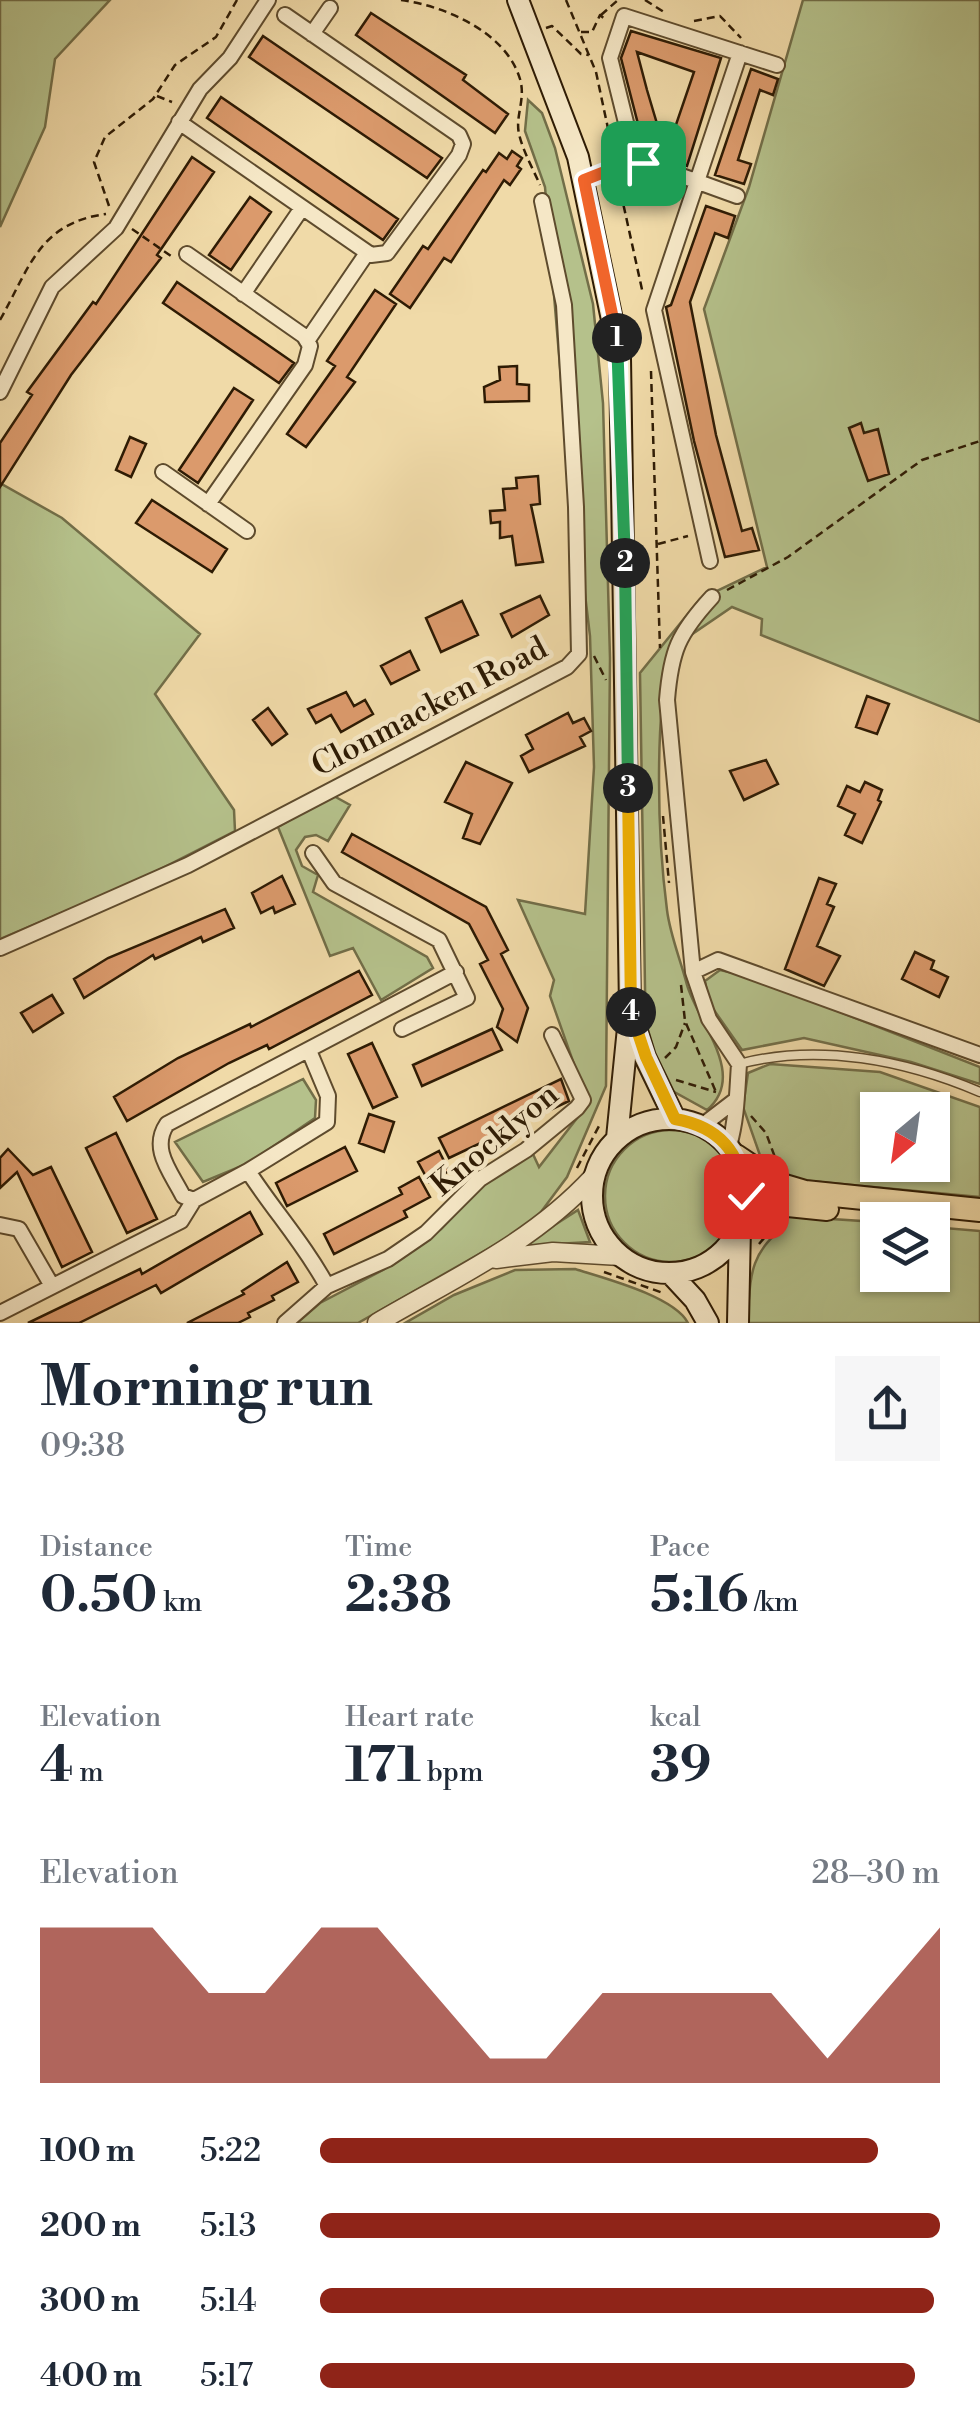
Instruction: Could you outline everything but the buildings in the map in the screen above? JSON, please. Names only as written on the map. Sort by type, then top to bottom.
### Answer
[{"type":"highway","points":[[732,1151],[778,1184],[804,1192],[980,1210]]},
{"type":"highway","points":[[742,1220],[788,1205],[980,1224]]},
{"type":"main road","points":[[518,0],[545,60],[584,180],[620,358],[630,1008],[617,1138]]},
{"type":"main road","points":[[630,1008],[646,1057],[675,1119]]},
{"type":"main road","points":[[738,1323],[742,1220],[743,1177],[732,1151],[702,1126],[675,1119],[654,1120],[617,1138],[584,1175],[598,1229],[620,1256],[635,1266],[670,1273],[688,1270],[719,1254],[742,1220]]},
{"type":"main road","points":[[670,1273],[696,1300],[708,1323]]},
{"type":"street","points":[[0,392],[52,288],[116,228],[200,89],[230,58],[268,0]]},
{"type":"street","points":[[312,34],[330,8]]},
{"type":"street","points":[[179,122],[368,253],[379,257],[387,253],[463,144],[454,130],[285,15]]},
{"type":"street","points":[[635,160],[610,58],[624,16],[741,46],[778,65]]},
{"type":"street","points":[[710,561],[654,310],[741,46]]},
{"type":"street","points":[[584,180],[635,160],[737,196]]},
{"type":"street","name":"Clonmacken Road","points":[[0,948],[188,865],[567,667],[579,654],[564,305],[542,201]]},
{"type":"street","points":[[242,294],[302,208]]},
{"type":"street","points":[[208,504],[305,365],[307,341],[368,253]]},
{"type":"street","points":[[186,254],[307,341]]},
{"type":"street","points":[[163,472],[247,531]]},
{"type":"street","points":[[712,598],[686,626],[671,656],[667,700],[686,975],[708,1018],[739,1064],[732,1151]]},
{"type":"street","points":[[314,854],[334,884],[439,940],[456,972],[467,998],[402,1029]]},
{"type":"street","points":[[686,975],[718,960],[980,1055]]},
{"type":"street","points":[[194,1200],[183,1196],[158,1148],[167,1124],[456,972]]},
{"type":"street","name":"Knocklyon","points":[[285,1323],[327,1286],[388,1259],[426,1233],[480,1179],[526,1150],[577,1108],[583,1100],[552,1035]]},
{"type":"street","points":[[0,1313],[181,1221],[194,1200],[326,1122],[328,1096],[310,1052]]},
{"type":"street","points":[[702,1126],[734,1102]]},
{"type":"street","points":[[248,1171],[284,1226],[308,1252],[327,1286]]},
{"type":"street","points":[[378,1323],[495,1259],[559,1214],[584,1175]]},
{"type":"street","points":[[0,1225],[19,1229],[52,1286]]},
{"type":"street","points":[[495,1259],[552,1252],[620,1256]]},
{"type":"lane","points":[[739,1064],[783,1052],[876,1059],[980,1092]]},
{"type":"path","points":[[401,0],[437,4],[503,49],[519,75],[524,98],[519,134],[542,201]]},
{"type":"path","points":[[566,0],[589,55],[645,306]]},
{"type":"path","points":[[579,32],[592,32],[600,15],[618,0]]},
{"type":"path","points":[[645,0],[670,16]]},
{"type":"path","points":[[600,15],[620,29]]},
{"type":"path","points":[[682,23],[720,16],[741,46]]},
{"type":"path","points":[[552,26],[580,54],[589,55]]},
{"type":"path","points":[[0,320],[52,232],[88,216],[116,217]]},
{"type":"path","points":[[650,356],[660,660]]},
{"type":"path","points":[[712,598],[788,557],[922,460],[980,441]]},
{"type":"path","points":[[658,544],[704,532]]},
{"type":"path","points":[[663,803],[662,838],[670,891]]},
{"type":"path","points":[[659,1064],[676,1047],[685,1021],[686,975]]},
{"type":"path","points":[[668,1076],[716,1092],[685,1021]]},
{"type":"path","points":[[584,1175],[604,1116]]},
{"type":"path","points":[[754,1120],[766,1133],[776,1158]]},
{"type":"path","points":[[594,1270],[668,1296]]},
{"type":"green space","points":[[0,0],[110,0],[55,59],[45,127],[0,227]]},
{"type":"green space","points":[[803,0],[980,0],[980,722],[761,635],[762,619],[732,607],[669,650],[660,745],[664,880],[671,929],[687,985],[722,1065],[723,1081],[718,1096],[707,1110],[669,1089],[646,1049],[640,673],[700,599],[767,567],[704,309],[749,187]]},
{"type":"green space","points":[[528,100],[542,113],[555,148],[593,304],[603,403],[610,658],[606,1086],[567,1177],[532,1224],[358,1323],[297,1323],[320,1303],[383,1270],[441,1229],[484,1184],[532,1152],[539,1167],[588,1104],[550,996],[554,980],[518,900],[585,914],[594,767],[590,636],[565,427],[545,187],[525,131]]},
{"type":"green space","points":[[0,483],[62,518],[200,634],[155,694],[234,810],[235,831],[137,881],[0,939]]},
{"type":"green space","points":[[332,795],[350,805],[328,841],[316,835],[305,837],[296,850],[302,866],[318,875],[313,892],[427,957],[433,968],[381,1000],[353,948],[330,956],[278,827]]},
{"type":"green space","points":[[720,970],[751,977],[980,1067],[980,1084],[911,1062],[804,1038],[742,1050],[709,1003],[705,981]]},
{"type":"green space","points":[[770,1064],[880,1072],[937,1092],[860,1092],[860,1182],[950,1182],[950,1096],[980,1107],[980,1197],[788,1179],[763,1164],[743,1107],[748,1073]]},
{"type":"green space","points":[[303,1079],[316,1100],[315,1118],[249,1163],[203,1182],[175,1142]]},
{"type":"green space","points":[[671,1130],[696,1135],[718,1149],[732,1171],[737,1196],[732,1221],[718,1243],[696,1257],[671,1262],[646,1257],[624,1243],[610,1221],[605,1196],[610,1171],[624,1149],[646,1135]]},
{"type":"green space","points":[[578,1210],[590,1242],[522,1246]]},
{"type":"green space","points":[[785,1216],[860,1221],[860,1292],[950,1292],[950,1228],[980,1231],[980,1323],[747,1323],[757,1259],[783,1228]]},
{"type":"green space","points":[[575,1269],[653,1296],[680,1313],[688,1323],[405,1323],[454,1295],[515,1270]]},
{"type":"route","points":[[643,163],[635,160],[584,180],[620,358],[625,484],[630,1008],[646,1057],[675,1119],[702,1126],[729,1146],[740,1167],[746,1196]]}]
